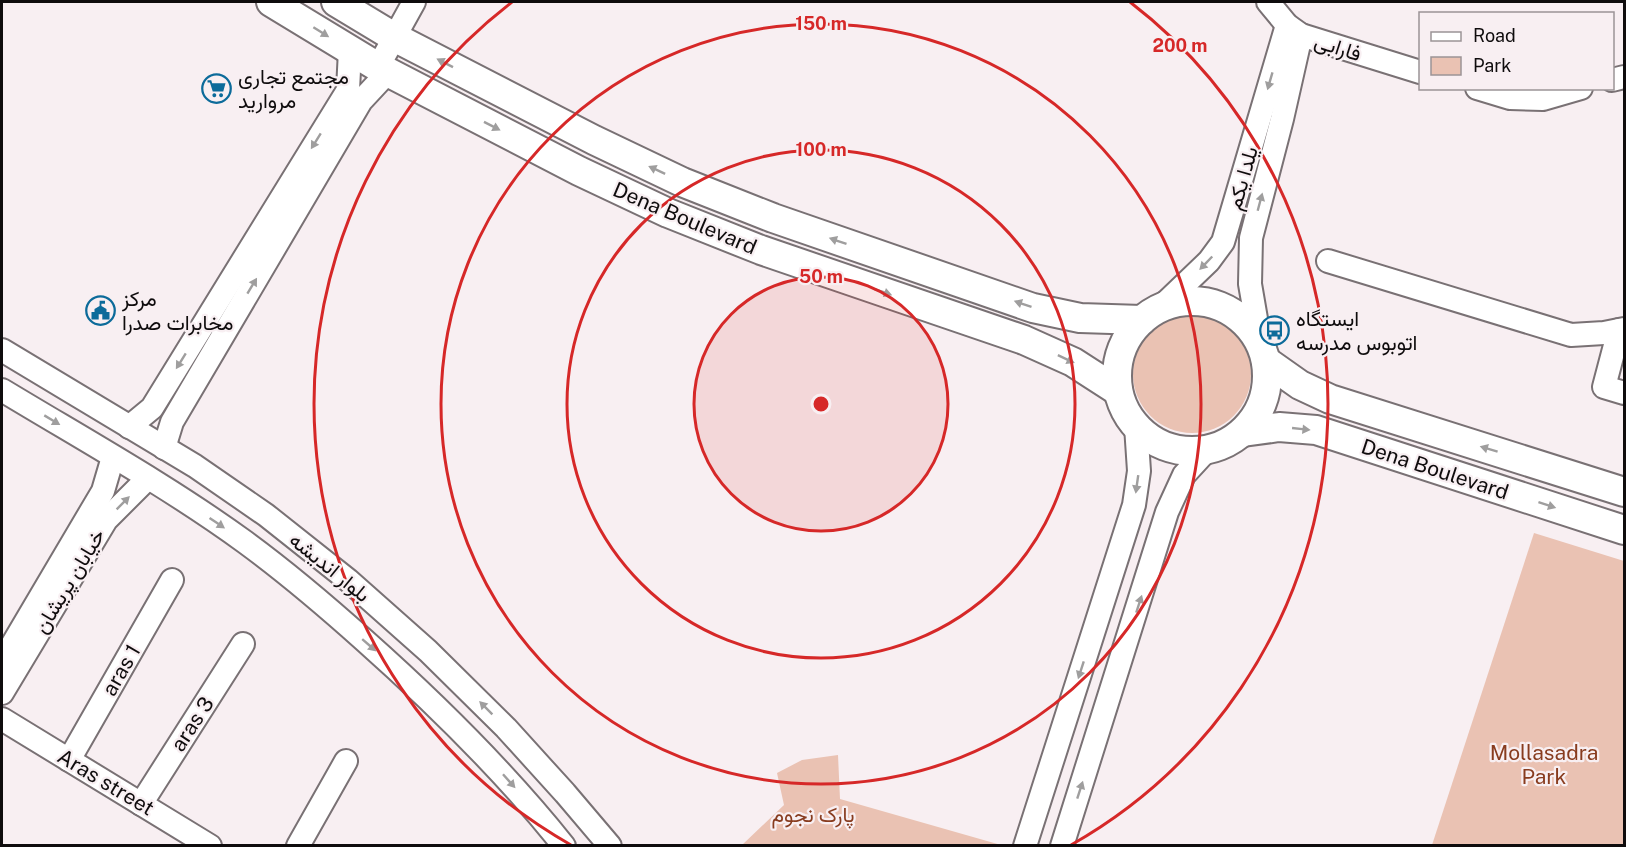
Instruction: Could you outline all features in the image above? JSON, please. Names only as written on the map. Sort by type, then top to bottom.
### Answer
[{"type":"main road","name":"Dena Boulevard","points":[[271,2],[383,69],[579,171],[668,213],[761,250],[1024,340],[1073,362],[1118,391]]},
{"type":"main road","name":"Dena Boulevard","points":[[336,2],[394,37],[594,140],[682,182],[773,218],[1033,308],[1080,318],[1150,314]]},
{"type":"main road","points":[[1181,302],[1205,302],[1227,309],[1246,323],[1263,352],[1268,380],[1264,399],[1255,417],[1242,432],[1226,443],[1208,450],[1188,451],[1168,447],[1150,439],[1136,426],[1125,409],[1118,391],[1117,371],[1121,352],[1130,334],[1150,314],[1181,302]]},
{"type":"main road","name":"Dena Boulevard","points":[[1263,352],[1300,385],[1330,399],[1624,492]]},
{"type":"main road","name":"Dena Boulevard","points":[[1242,432],[1279,427],[1316,430],[1624,530]]},
{"type":"street","points":[[164,448],[172,422],[361,101],[383,69],[394,37],[414,2]]},
{"type":"street","points":[[1268,2],[1294,30]]},
{"type":"street","name":"فارابی","points":[[1294,30],[1419,72]]},
{"type":"street","name":"یلدا یکم","points":[[1150,314],[1209,261],[1223,242],[1294,30]]},
{"type":"street","name":"یلدا یکم","points":[[1263,352],[1250,284],[1251,238],[1282,119],[1294,30]]},
{"type":"street","points":[[129,427],[152,408],[348,90],[350,50]]},
{"type":"street","points":[[1484,90],[1510,98],[1543,99],[1574,90]]},
{"type":"street","points":[[1328,261],[1571,335],[1604,333],[1622,329],[1604,387],[1624,393]]},
{"type":"street","name":"بلوار اندیشه","points":[[2,350],[195,466],[266,515],[348,580],[428,651],[506,728],[610,846]]},
{"type":"street","name":"بلوار اندیشه","points":[[2,390],[176,495],[245,542],[344,622],[405,676],[482,751],[564,846]]},
{"type":"street","points":[[1026,846],[1134,505],[1139,471],[1136,426]]},
{"type":"street","points":[[1062,846],[1167,512],[1184,475],[1208,450]]},
{"type":"street","name":"خیابان پریشان","points":[[2,662],[103,491],[113,457]]},
{"type":"street","name":"خیابان پریشان","points":[[2,693],[106,520],[148,478]]},
{"type":"street","name":"aras 1","points":[[69,760],[172,580]]},
{"type":"street","name":"aras 3","points":[[141,804],[243,644]]},
{"type":"street","name":"Aras street","points":[[2,719],[210,846]]},
{"type":"street","points":[[298,846],[346,760]]},
{"type":"green space","points":[[1192,315],[1215,319],[1234,332],[1247,351],[1251,374],[1247,397],[1234,416],[1215,429],[1192,433],[1169,429],[1150,416],[1137,397],[1133,374],[1137,351],[1150,332],[1169,319]]},
{"type":"green space","name":"Mollasadra Park","points":[[1534,533],[1624,561],[1624,845],[1432,845]]},
{"type":"green space","name":"پارک نجوم","points":[[838,755],[840,799],[1001,845],[742,845],[784,805],[777,773],[802,760]]},
{"type":"place","name":"مجتمع تجاری مروارید","points":[[217,88]]},
{"type":"place","name":"مرکز مخابرات صدرا","points":[[101,310]]},
{"type":"place","name":"ایستگاه اتوبوس مدرسه","points":[[1275,330]]}]
